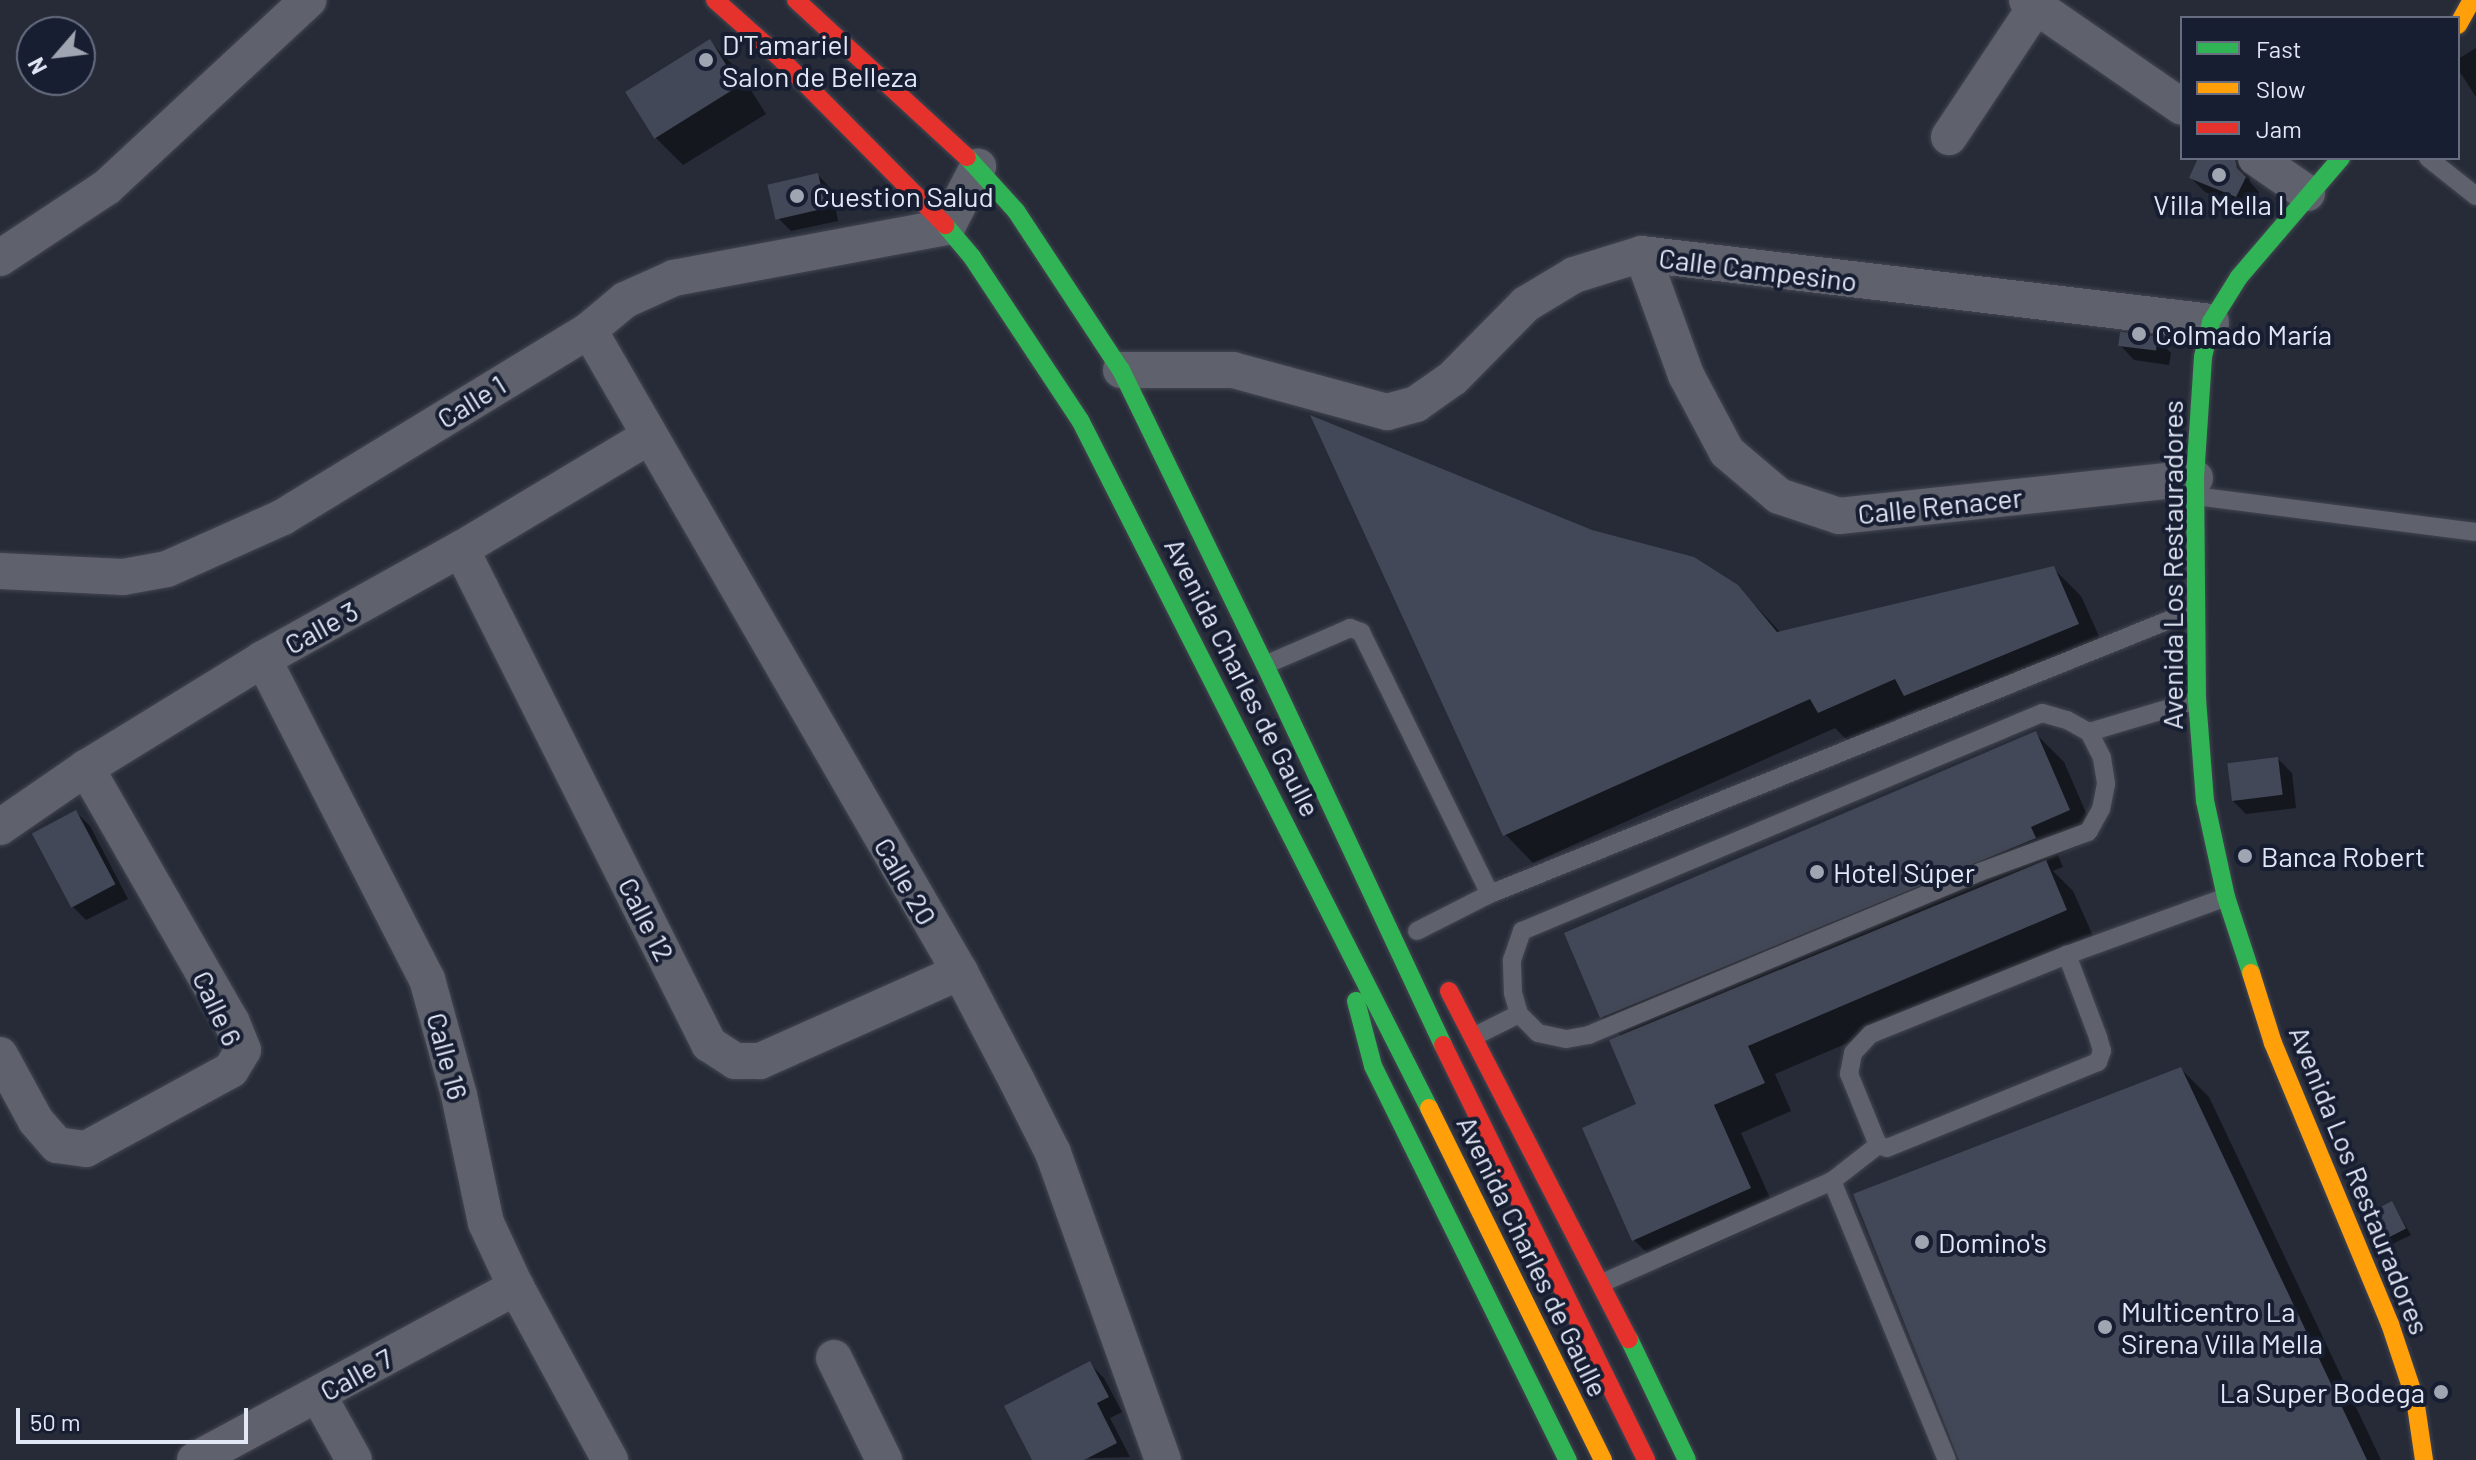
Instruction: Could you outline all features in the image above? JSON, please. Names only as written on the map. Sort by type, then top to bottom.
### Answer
[{"type":"main road","name":"Avenida Charles de Gaulle","points":[[715,0],[778,56],[947,227],[972,257],[1080,420],[1337,921],[1603,1460]]},
{"type":"main road","name":"Avenida Charles de Gaulle","points":[[796,0],[978,167],[1016,211],[1121,370],[1265,665],[1374,903],[1646,1460]]},
{"type":"main road","name":"Avenida Los Restauradores","points":[[2339,160],[2307,193],[2239,277],[2211,322],[2203,357],[2195,487],[2197,700],[2205,801],[2226,897],[2273,1043],[2390,1324],[2415,1399],[2424,1460]]},
{"type":"main road","points":[[1374,903],[1421,938]]},
{"type":"main road","points":[[1337,921],[1373,1066],[1568,1460]]},
{"type":"main road","points":[[1438,971],[1602,1283],[1687,1460]]},
{"type":"street","points":[[0,258],[107,187],[308,0]]},
{"type":"street","points":[[1949,137],[2032,3],[2180,106]]},
{"type":"street","points":[[2259,160],[2307,193]]},
{"type":"street","points":[[947,227],[978,167]]},
{"type":"street","name":"Calle 1","points":[[0,571],[123,577],[167,569],[283,517],[589,330],[625,300],[674,278],[947,227]]},
{"type":"street","name":"Calle Campesino","points":[[1121,370],[1233,370],[1387,412],[1416,404],[1453,378],[1526,304],[1574,275],[1642,254],[2211,322]]},
{"type":"street","name":"Calle Renacer","points":[[1642,254],[1686,375],[1727,452],[1779,496],[1839,516],[2195,487]]},
{"type":"street","name":"Calle 20","points":[[589,330],[648,437],[960,972],[1053,1153],[1163,1460]]},
{"type":"street","name":"Calle 3","points":[[0,827],[86,768],[263,659],[461,549],[648,437]]},
{"type":"street","name":"Calle 12","points":[[461,549],[709,1044],[735,1061],[760,1061],[960,972]]},
{"type":"street","name":"Calle 16","points":[[263,659],[427,979],[459,1095],[486,1223],[516,1287],[610,1460]]},
{"type":"street","name":"Calle 6","points":[[0,1055],[36,1121],[57,1145],[86,1149],[231,1070],[243,1050],[231,1021],[86,768]]},
{"type":"street","name":"Calle 7","points":[[195,1460],[516,1287]]},
{"type":"street","points":[[834,1358],[884,1460]]},
{"type":"street","points":[[318,1395],[354,1460]]},
{"type":"lane","points":[[2431,160],[2476,196]]},
{"type":"lane","points":[[2195,487],[2476,532]]},
{"type":"lane","points":[[1421,938],[1490,894],[2194,610]]},
{"type":"lane","points":[[1265,665],[1350,628],[1361,632],[1490,894]]},
{"type":"lane","points":[[2089,732],[2197,700]]},
{"type":"lane","points":[[2042,713],[2067,720],[2089,732],[2102,758],[2106,784],[2101,809],[2088,832],[1980,872],[1589,1035],[1566,1039],[1538,1033],[1519,1014],[1513,993],[1512,960],[1522,931],[2042,713]]},
{"type":"lane","points":[[2067,955],[2098,1037],[2102,1051],[2098,1062],[1887,1148],[1878,1145],[1849,1074],[1853,1053],[1871,1034],[2067,955],[2226,897]]},
{"type":"lane","points":[[1473,1037],[1519,1014]]},
{"type":"lane","points":[[1602,1283],[1832,1181],[1878,1145]]},
{"type":"lane","points":[[1832,1181],[1947,1460]]},
{"type":"building","points":[[710,39],[739,86],[654,139],[625,92]]},
{"type":"building","name":"Villa Mella I","points":[[2197,160],[2235,160],[2237,168],[2246,177],[2236,197],[2189,178]]},
{"type":"building","name":"Cuestion Salud","points":[[818,173],[826,208],[775,220],[767,185]]},
{"type":"building","points":[[2120,332],[2158,337],[2156,351],[2118,346]]},
{"type":"building","points":[[1310,415],[1592,530],[1694,557],[1738,585],[1777,632],[2054,566],[2079,624],[1904,696],[1895,679],[1818,713],[1810,699],[1503,836]]},
{"type":"building","name":"Hotel Súper","points":[[2036,731],[2070,810],[2031,827],[2036,838],[1600,1018],[1564,933]]},
{"type":"building","points":[[2278,757],[2283,795],[2232,801],[2227,763]]},
{"type":"building","points":[[76,810],[115,884],[71,908],[32,833]]},
{"type":"building","points":[[2046,860],[2067,910],[1748,1046],[1765,1083],[1714,1105],[1751,1188],[1632,1241],[1582,1128],[1636,1104],[1609,1040]]},
{"type":"building","name":"Multicentro La Sirena Villa Mella","points":[[2181,1067],[2367,1460],[1959,1460],[1853,1194]]},
{"type":"building","points":[[2392,1201],[2406,1229],[2385,1240],[2371,1212]]},
{"type":"building","points":[[1090,1361],[1109,1397],[1097,1403],[1117,1443],[1084,1460],[1032,1460],[1004,1406]]},
{"type":"traffic: fast","points":[[967,157],[1016,211],[1121,370],[1265,665],[1443,1045]]},
{"type":"traffic: fast","points":[[2251,973],[2226,897],[2205,801],[2197,700],[2195,478],[2203,357],[2211,322],[2239,277],[2339,160]]},
{"type":"traffic: fast","points":[[945,225],[972,257],[1080,420],[1429,1108]]},
{"type":"traffic: fast","points":[[1356,1001],[1373,1066],[1568,1460]]},
{"type":"traffic: fast","points":[[1629,1339],[1687,1460]]},
{"type":"traffic: slow","points":[[2460,21],[2472,0]]},
{"type":"traffic: slow","points":[[2251,973],[2273,1043],[2390,1324],[2415,1399],[2424,1460]]},
{"type":"traffic: slow","points":[[1429,1108],[1603,1460]]},
{"type":"traffic: jam","points":[[715,0],[778,56],[945,225]]},
{"type":"traffic: jam","points":[[796,0],[967,157]]},
{"type":"traffic: jam","points":[[1449,991],[1629,1339]]},
{"type":"traffic: jam","points":[[1443,1045],[1646,1460]]},
{"type":"place","name":"D'Tamariel Salon de Belleza","points":[[706,60]]},
{"type":"place","name":"Villa Mella I","points":[[2219,175]]},
{"type":"place","name":"Cuestion Salud","points":[[797,196]]},
{"type":"place","name":"Colmado María","points":[[2139,334]]},
{"type":"place","name":"Banca Robert","points":[[2245,856]]},
{"type":"place","name":"Hotel Súper","points":[[1817,872]]},
{"type":"place","name":"Domino's","points":[[1922,1242]]},
{"type":"place","name":"Multicentro La Sirena Villa Mella","points":[[2105,1327]]},
{"type":"place","name":"La Super Bodega","points":[[2441,1392]]}]
